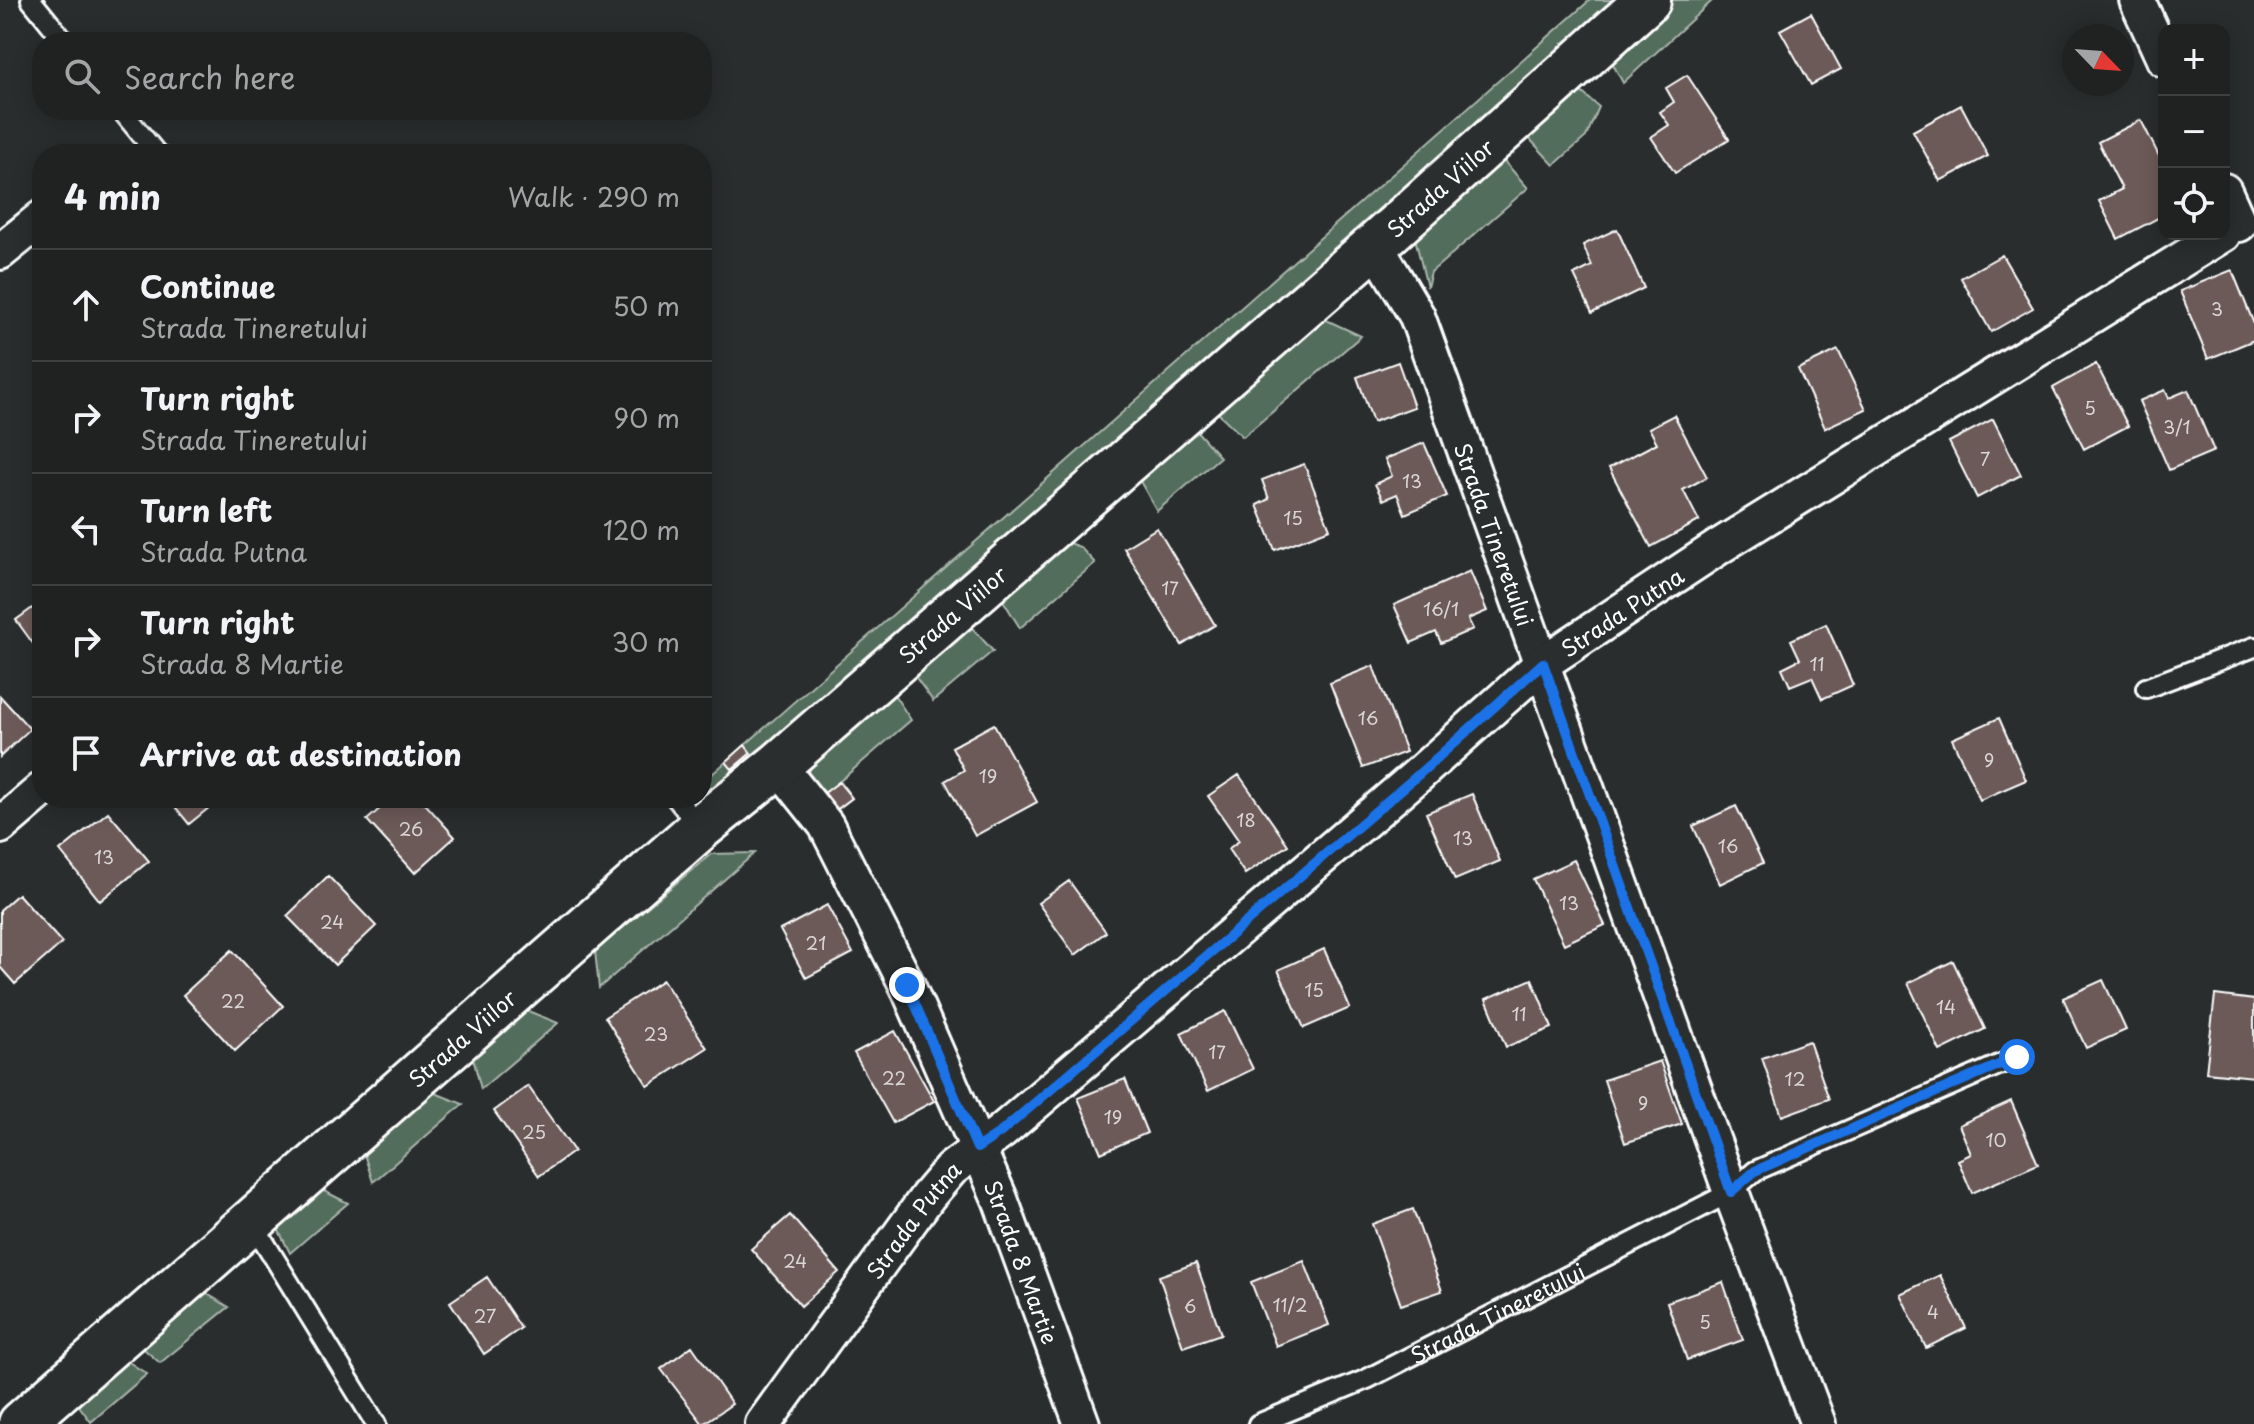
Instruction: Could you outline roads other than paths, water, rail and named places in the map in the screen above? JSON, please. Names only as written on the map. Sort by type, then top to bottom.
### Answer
[{"type":"street","name":"Strada Viilor","points":[[712,800],[778,765],[1375,245],[1648,0]]},
{"type":"street","points":[[2137,0],[2158,46]]},
{"type":"street","points":[[0,252],[32,226]]},
{"type":"street","name":"Strada Putna","points":[[763,1424],[928,1196],[977,1148],[1001,1132],[1418,775],[1543,663],[1720,546],[2235,227]]},
{"type":"street","name":"Strada Tineretului","points":[[1375,245],[1417,316],[1731,1192],[1818,1424]]},
{"type":"street","name":"Strada 8 Martie","points":[[778,765],[826,825],[907,985],[1000,1199],[1082,1424]]},
{"type":"street","points":[[0,826],[32,799]]},
{"type":"street","name":"Strada Viilor","points":[[21,1424],[252,1222],[688,813]]},
{"type":"lane","points":[[31,0],[57,32]]},
{"type":"lane","points":[[129,120],[149,144]]},
{"type":"lane","points":[[2146,688],[2254,647]]},
{"type":"lane","name":"Strada Tineretului","points":[[1258,1424],[1367,1379],[1731,1192],[1755,1171],[2017,1057]]},
{"type":"lane","points":[[252,1222],[376,1424]]}]
